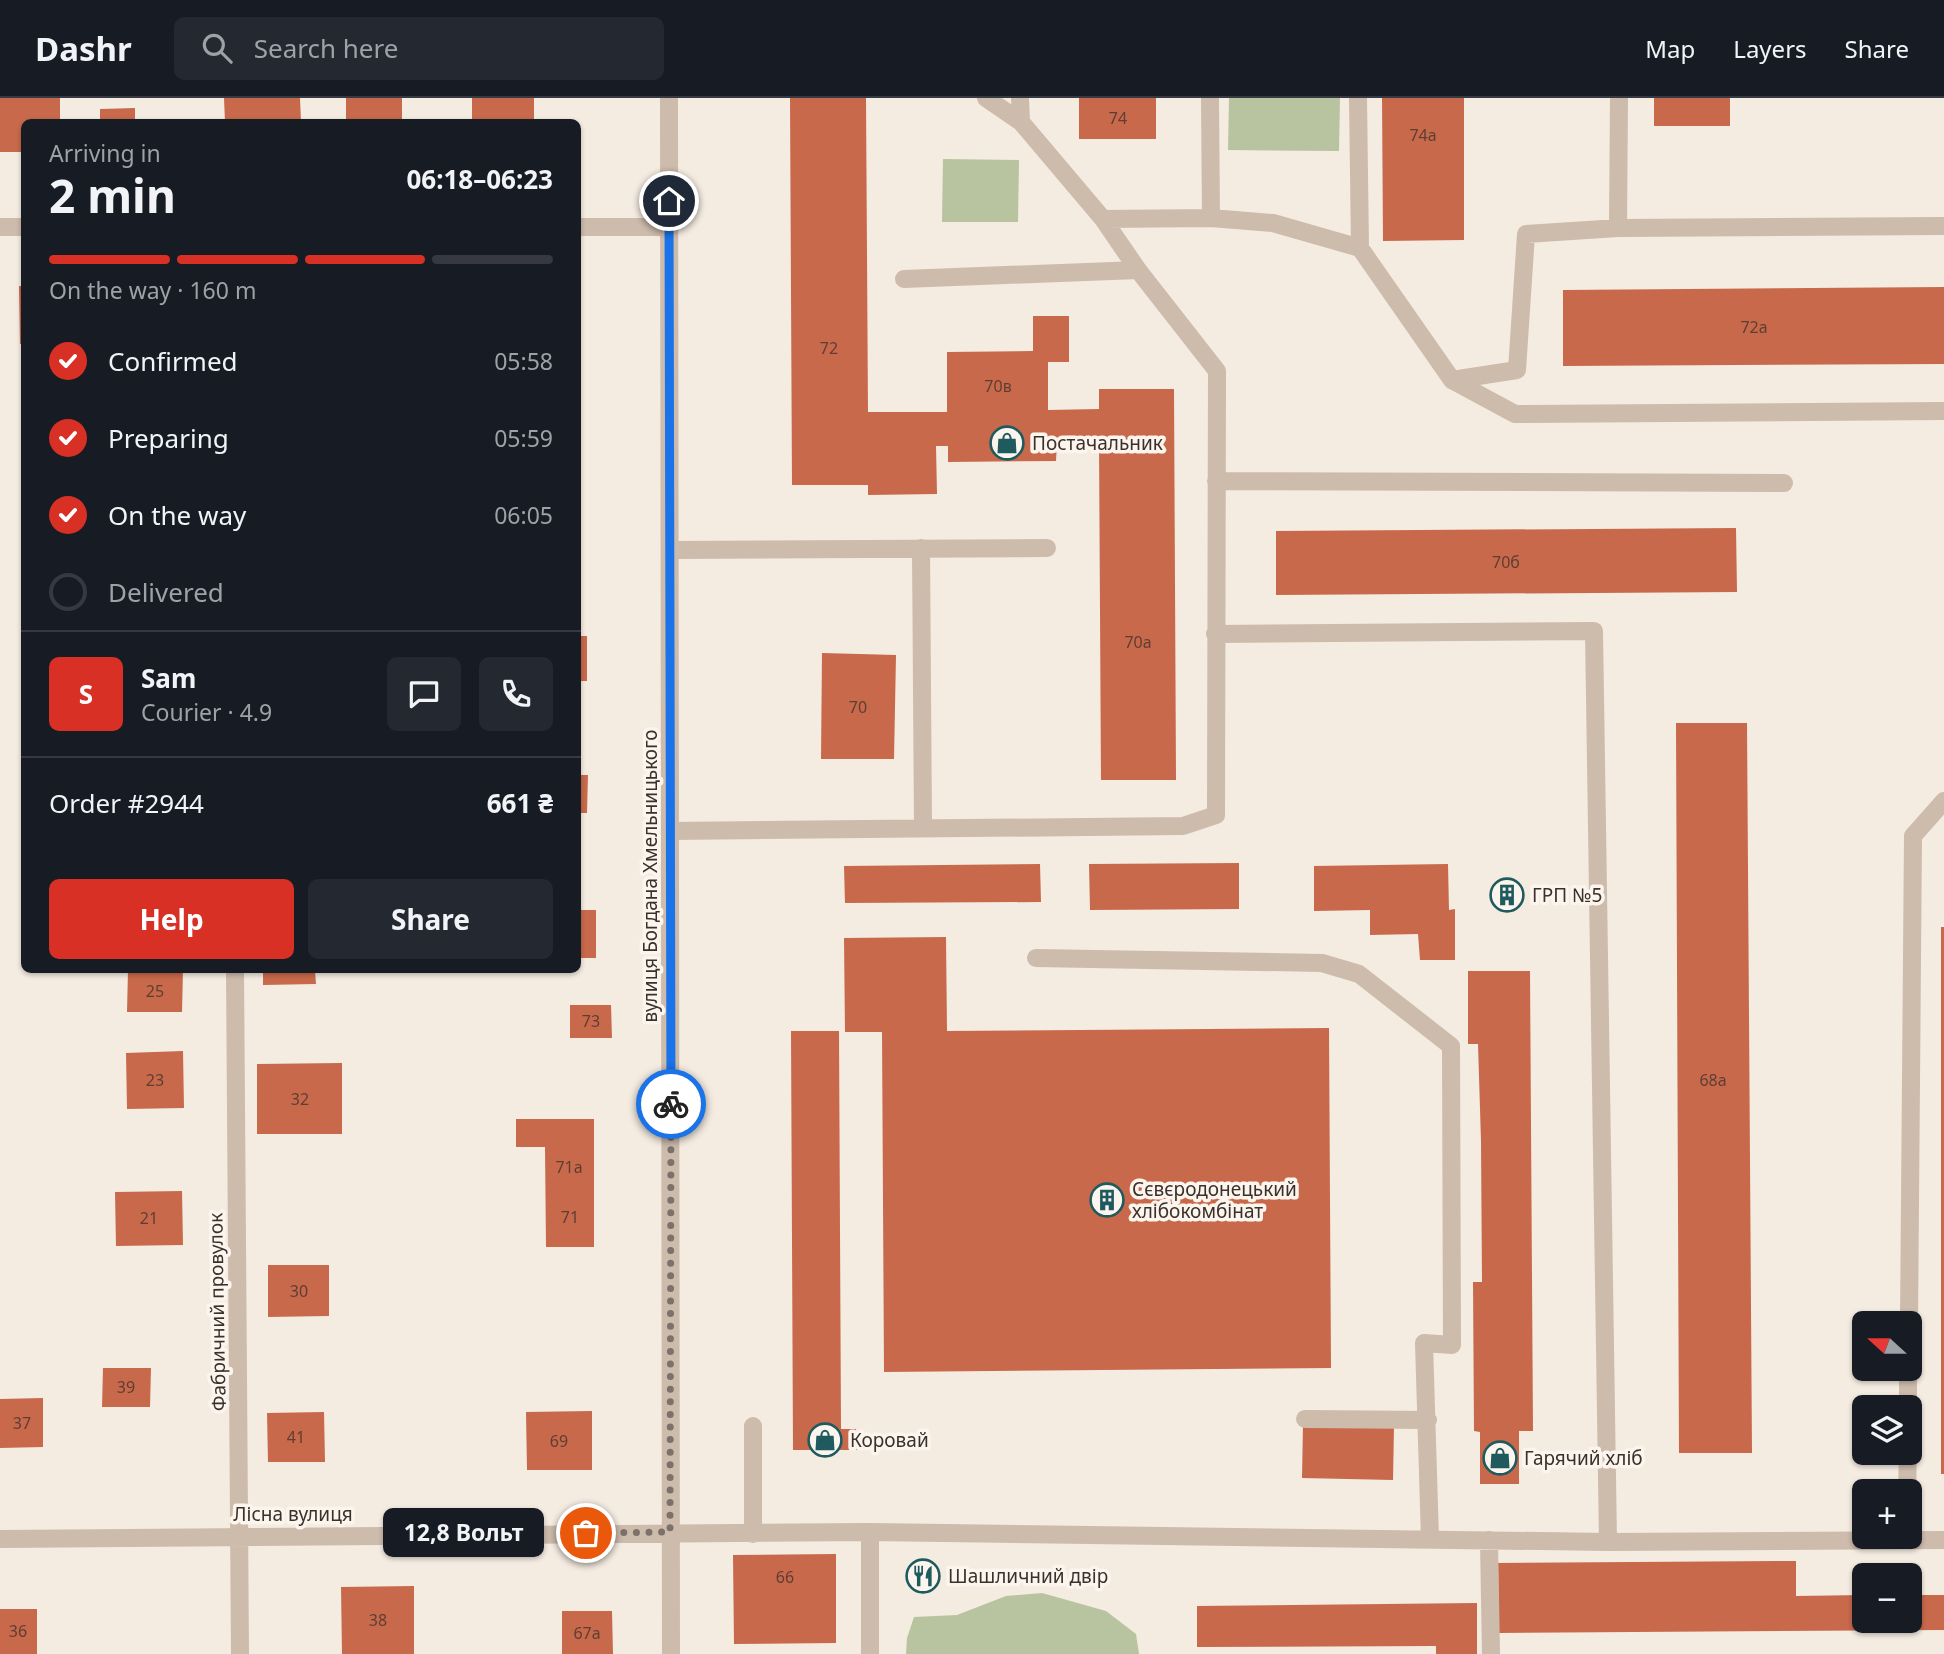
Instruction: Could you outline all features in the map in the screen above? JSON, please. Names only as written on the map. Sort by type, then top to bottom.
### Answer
[{"type":"street","name":"вулиця Богдана Хмельницького","points":[[669,98],[671,1654]]},
{"type":"street","points":[[671,831],[1183,826],[1216,815],[1217,370],[1138,270],[1103,219],[1021,122],[986,98]]},
{"type":"street","points":[[1020,98],[1021,122]]},
{"type":"street","points":[[1210,98],[1211,218]]},
{"type":"street","points":[[1358,98],[1360,248],[1452,380],[1515,414],[1944,411]]},
{"type":"street","points":[[1618,228],[1619,98]]},
{"type":"street","points":[[1103,219],[1211,218],[1273,223],[1360,248]]},
{"type":"street","points":[[581,226],[669,227]]},
{"type":"street","points":[[1452,380],[1517,370],[1527,234],[1618,228],[1944,226]]},
{"type":"street","points":[[0,227],[21,227]]},
{"type":"street","points":[[904,279],[1138,270]]},
{"type":"street","points":[[1216,481],[1784,483]]},
{"type":"street","points":[[921,548],[923,828]]},
{"type":"street","points":[[670,550],[1047,548]]},
{"type":"street","points":[[1215,634],[1594,631],[1608,1542]]},
{"type":"street","points":[[1909,1311],[1913,836],[1944,801]]},
{"type":"street","points":[[1036,958],[1322,963],[1359,974],[1451,1046],[1452,1345],[1424,1343],[1430,1539]]},
{"type":"street","name":"Фабричний провулок","points":[[235,973],[240,1654]]},
{"type":"street","points":[[1306,1419],[1427,1420]]},
{"type":"street","points":[[753,1426],[753,1534]]},
{"type":"street","name":"Лісна вулиця","points":[[0,1539],[670,1532],[870,1532],[1608,1542],[1852,1539]]},
{"type":"street","points":[[870,1532],[870,1654]]},
{"type":"street","name":"Лісна вулиця","points":[[1922,1539],[1944,1540]]},
{"type":"street","points":[[1489,1540],[1491,1654]]},
{"type":"green space","points":[[1229,98],[1340,98],[1339,151],[1228,150]]},
{"type":"green space","points":[[943,159],[1019,160],[1018,222],[942,222]]},
{"type":"green space","points":[[1042,1593],[1106,1611],[1136,1634],[1139,1654],[906,1654],[907,1638],[914,1617],[957,1615],[1006,1596]]},
{"type":"building","points":[[0,98],[60,98],[60,119],[21,119],[21,152],[0,152]]},
{"type":"building","points":[[224,98],[300,98],[301,119],[225,119]]},
{"type":"building","points":[[346,98],[402,98],[402,119],[346,119]]},
{"type":"building","points":[[472,98],[534,98],[534,119],[472,119]]},
{"type":"building","points":[[790,98],[866,98],[868,412],[947,412],[947,352],[1033,351],[1033,316],[1069,316],[1069,362],[1048,362],[1048,410],[1099,409],[1099,389],[1174,389],[1176,780],[1101,780],[1099,441],[1057,441],[1056,461],[948,462],[948,446],[936,446],[937,494],[868,495],[868,485],[792,485]]},
{"type":"building","points":[[1079,98],[1156,98],[1156,139],[1079,139]]},
{"type":"building","points":[[1382,98],[1464,98],[1464,240],[1383,241]]},
{"type":"building","points":[[1654,98],[1730,98],[1730,126],[1654,126]]},
{"type":"building","points":[[135,108],[135,119],[100,119],[100,109]]},
{"type":"building","points":[[19,286],[21,286],[21,344]]},
{"type":"building","points":[[1944,287],[1944,364],[1563,366],[1563,290]]},
{"type":"building","points":[[1736,528],[1737,592],[1276,595],[1276,531]]},
{"type":"building","points":[[581,636],[587,636],[587,681],[581,681]]},
{"type":"building","points":[[822,653],[896,655],[894,759],[821,759]]},
{"type":"building","points":[[1676,723],[1747,723],[1752,1453],[1679,1453]]},
{"type":"building","points":[[581,775],[588,775],[587,813],[581,813]]},
{"type":"building","points":[[1239,863],[1239,909],[1090,910],[1089,864]]},
{"type":"building","points":[[1040,864],[1041,902],[845,903],[844,866]]},
{"type":"building","points":[[1448,864],[1449,910],[1455,909],[1455,960],[1420,960],[1418,934],[1370,935],[1370,910],[1314,911],[1314,866]]},
{"type":"building","name":"ГРП №5","points":[[1491,888],[1523,888],[1523,902],[1491,901]]},
{"type":"building","points":[[581,910],[596,910],[596,958],[581,958]]},
{"type":"building","points":[[1941,927],[1944,927],[1944,1474],[1941,1474]]},
{"type":"building","name":"Сєвєродонецький хлібокомбінат","points":[[946,937],[947,1031],[1329,1028],[1331,1368],[884,1372],[882,1032],[845,1032],[844,938]]},
{"type":"building","points":[[1468,971],[1530,971],[1533,1431],[1519,1431],[1519,1484],[1480,1484],[1480,1432],[1474,1431],[1473,1282],[1482,1282],[1481,1141],[1478,1044],[1468,1044]]},
{"type":"building","points":[[128,973],[183,973],[182,1012],[127,1012]]},
{"type":"building","points":[[263,973],[315,973],[316,984],[263,985]]},
{"type":"building","points":[[570,1005],[611,1005],[612,1038],[570,1038]]},
{"type":"building","points":[[791,1031],[839,1031],[841,1429],[856,1429],[857,1450],[793,1450]]},
{"type":"building","points":[[183,1051],[184,1108],[127,1109],[126,1053]]},
{"type":"building","points":[[342,1063],[342,1134],[257,1134],[257,1064]]},
{"type":"building","points":[[516,1119],[594,1119],[594,1247],[546,1247],[545,1147],[516,1147]]},
{"type":"building","points":[[182,1191],[183,1245],[116,1246],[115,1192]]},
{"type":"building","points":[[268,1265],[329,1265],[329,1316],[268,1317]]},
{"type":"building","points":[[103,1368],[151,1368],[150,1407],[102,1407]]},
{"type":"building","points":[[43,1398],[43,1447],[0,1448],[0,1399]]},
{"type":"building","points":[[592,1411],[592,1470],[527,1470],[526,1412]]},
{"type":"building","points":[[324,1412],[325,1462],[268,1462],[267,1413]]},
{"type":"building","points":[[1303,1425],[1394,1426],[1393,1480],[1302,1478]]},
{"type":"building","points":[[836,1554],[836,1643],[734,1644],[733,1555]]},
{"type":"building","points":[[1796,1561],[1796,1596],[1852,1595],[1852,1631],[1499,1633],[1498,1563]]},
{"type":"building","points":[[414,1586],[414,1654],[342,1654],[341,1587]]},
{"type":"building","points":[[1922,1595],[1944,1595],[1944,1630],[1922,1630]]},
{"type":"building","points":[[1477,1603],[1477,1654],[1436,1654],[1436,1646],[1197,1647],[1197,1606]]},
{"type":"building","points":[[0,1609],[37,1609],[37,1654],[0,1654]]},
{"type":"building","points":[[562,1611],[612,1611],[613,1654],[562,1654]]},
{"type":"way so far","points":[[586,1533],[670,1532],[671,1104]]},
{"type":"place","name":"Постачальник","points":[[1007,443]]},
{"type":"place","name":"ГРП №5","points":[[1507,895]]},
{"type":"place","name":"Сєвєродонецький хлібокомбінат","points":[[1107,1200]]},
{"type":"place","name":"Коровай","points":[[825,1440]]},
{"type":"place","name":"Гарячий хліб","points":[[1500,1458]]},
{"type":"place","name":"12,8 Вольт","points":[[586,1533]]},
{"type":"place","name":"Шашличний двір","points":[[923,1576]]},
{"type":"route","points":[[669,201],[671,1104]]}]
